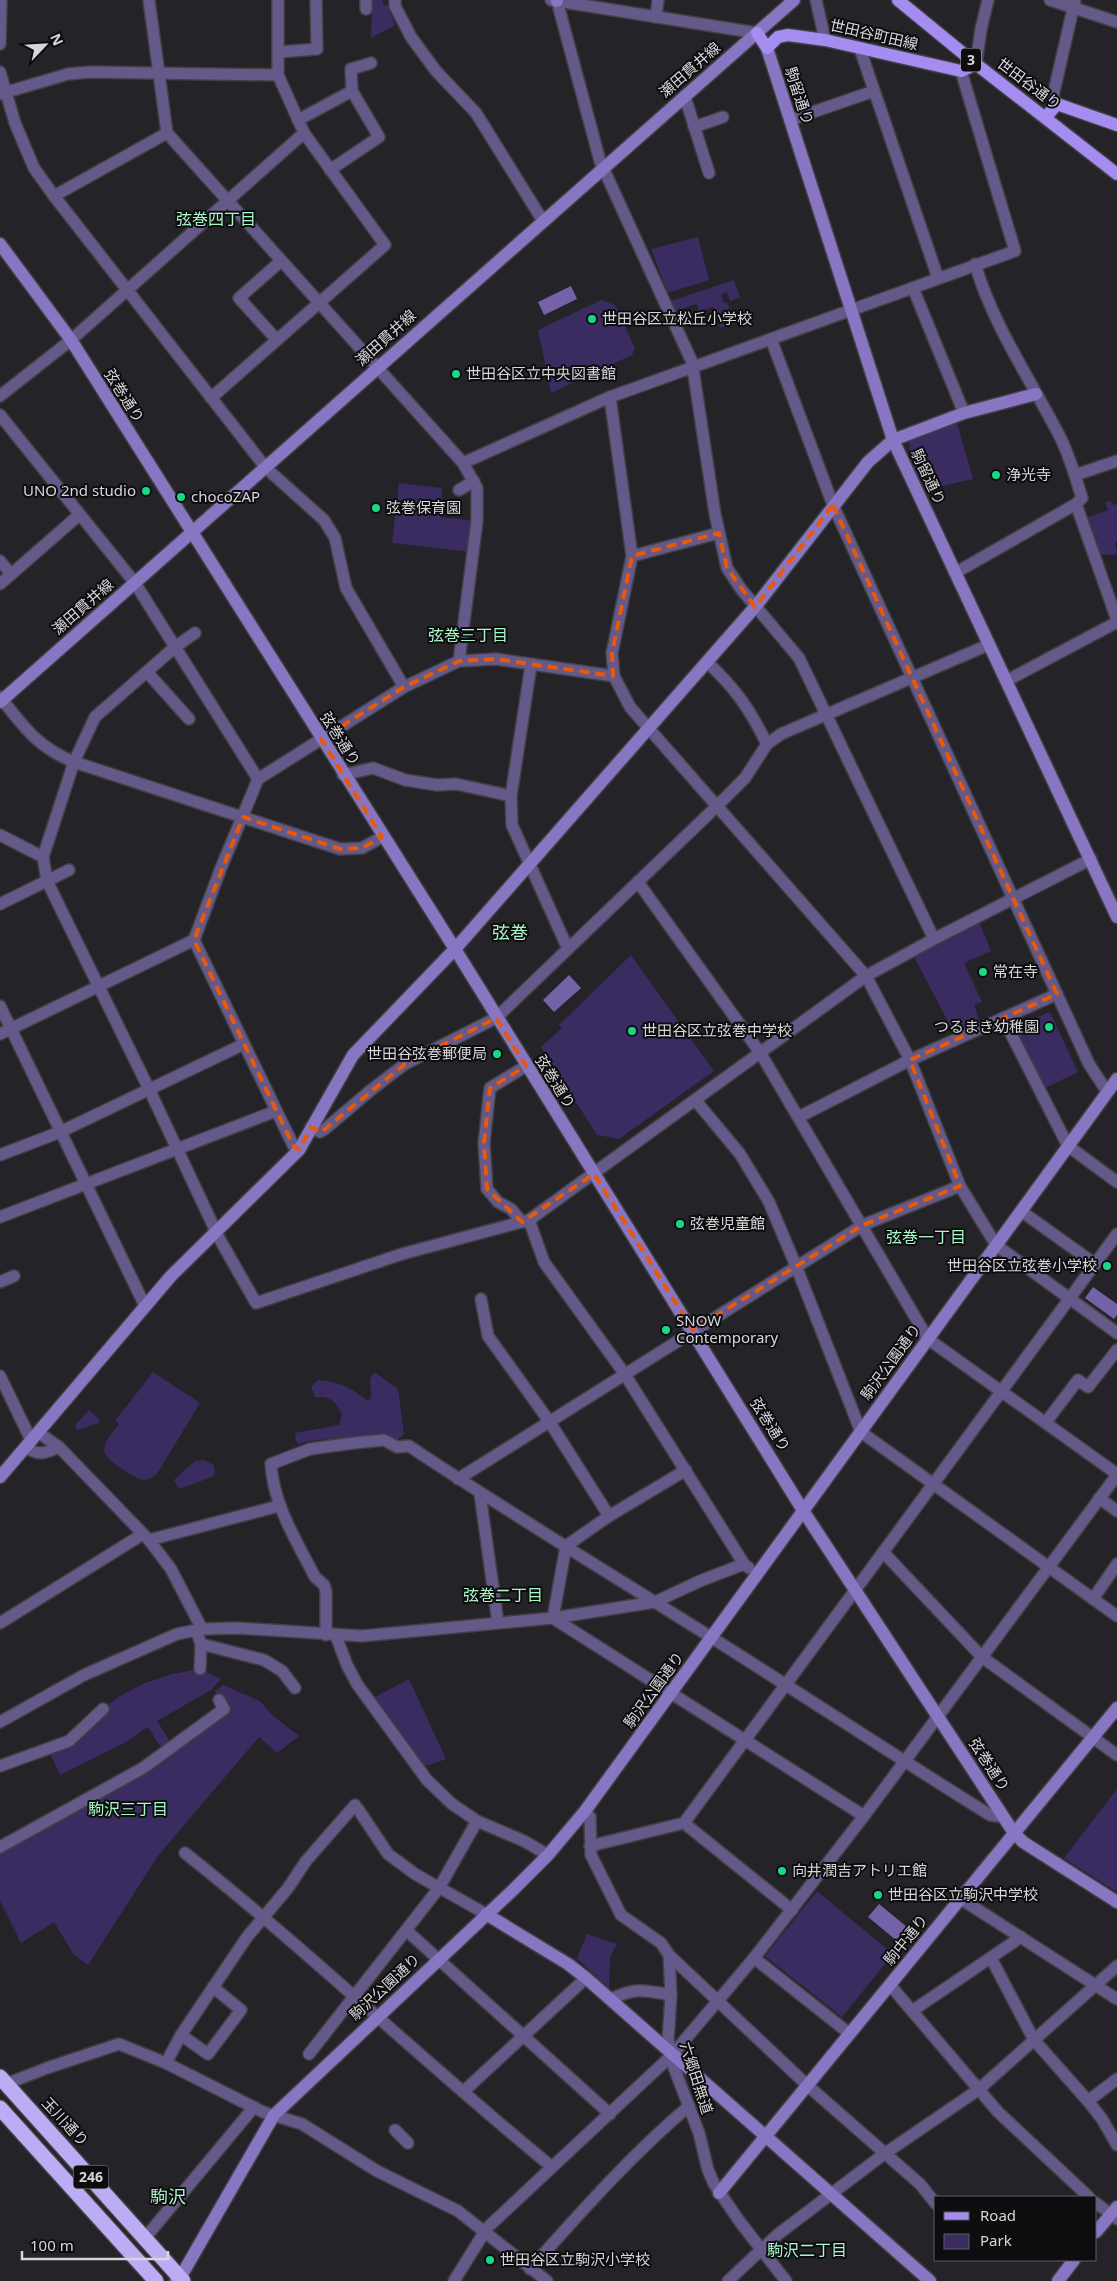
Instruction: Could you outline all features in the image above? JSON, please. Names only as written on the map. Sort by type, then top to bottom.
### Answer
[{"type":"highway","name":"玉川通り","points":[[2,2084],[145,2238],[178,2280]]},
{"type":"highway","points":[[2,2084],[178,2280]]},
{"type":"highway","points":[[0,2108],[156,2281]]},
{"type":"highway","name":"246","points":[[0,2118],[144,2281]]},
{"type":"main road","name":"世田谷通り","points":[[898,0],[976,64],[1117,174]]},
{"type":"main road","name":"駒留通り","points":[[757,33],[767,48]]},
{"type":"main road","name":"世田谷町田線","points":[[767,48],[784,34],[825,40],[961,71]]},
{"type":"main road","name":"3","points":[[961,71],[976,64]]},
{"type":"main road","points":[[1046,117],[1057,104],[1117,124]]},
{"type":"street","points":[[0,44],[1,0]]},
{"type":"street","points":[[149,0],[166,133],[463,463],[474,481],[477,488],[477,521],[459,661]]},
{"type":"street","points":[[211,398],[385,245],[304,133],[278,75],[278,0]]},
{"type":"street","points":[[278,52],[318,49],[316,0]]},
{"type":"street","points":[[395,0],[395,6],[411,36],[436,71],[476,113],[543,221]]},
{"type":"street","points":[[757,33],[554,0],[602,168],[694,367],[719,533],[727,568],[755,607],[799,658],[934,939]]},
{"type":"street","points":[[656,17],[658,0]]},
{"type":"street","name":"瀬田貫井線","points":[[1,700],[136,583],[376,368],[794,0]]},
{"type":"street","points":[[816,0],[825,40]]},
{"type":"street","points":[[976,64],[981,29],[988,0]]},
{"type":"street","points":[[1050,0],[1074,4],[1117,22]]},
{"type":"street","points":[[1057,104],[1053,96],[1074,4]]},
{"type":"street","name":"駒留通り","points":[[767,48],[893,440],[1117,917]]},
{"type":"street","points":[[860,49],[938,278]]},
{"type":"street","points":[[330,170],[379,137],[352,91],[351,69],[371,63]]},
{"type":"street","points":[[463,463],[610,397],[851,311],[974,264],[1016,251],[961,71]]},
{"type":"street","points":[[0,72],[3,93],[34,168],[54,196],[266,468],[324,520],[335,538],[346,588],[404,686]]},
{"type":"street","points":[[3,93],[68,74],[90,72],[278,75]]},
{"type":"street","points":[[298,120],[352,91]]},
{"type":"street","points":[[790,120],[874,92]]},
{"type":"street","points":[[685,97],[709,173]]},
{"type":"street","points":[[694,127],[723,117]]},
{"type":"street","points":[[54,196],[166,133]]},
{"type":"street","points":[[0,396],[70,340],[304,133]]},
{"type":"street","name":"弦巻通り","points":[[0,244],[70,340],[454,949],[804,1512],[1003,1817],[1023,1842],[1117,1902]]},
{"type":"street","points":[[278,340],[239,298],[280,261]]},
{"type":"street","points":[[955,573],[1076,504],[1082,498],[1075,474],[1059,434],[1001,331],[981,287],[974,264]]},
{"type":"street","points":[[913,288],[964,413]]},
{"type":"street","points":[[771,340],[833,505],[1089,1064],[1104,1087],[1109,1090]]},
{"type":"street","points":[[0,1477],[171,1276],[299,1150],[353,1055],[454,949],[755,607],[868,462],[893,440],[964,413],[1036,394]]},
{"type":"street","points":[[610,397],[632,556],[612,654],[614,676],[630,707],[866,976],[910,1060],[960,1186],[996,1245],[1117,1333]]},
{"type":"street","points":[[0,415],[79,515],[136,583],[258,779]]},
{"type":"street","points":[[1075,474],[1117,461]]},
{"type":"street","points":[[459,490],[474,481]]},
{"type":"street","points":[[1006,681],[1117,621],[1076,504]]},
{"type":"street","points":[[0,584],[79,515]]},
{"type":"street","points":[[632,556],[719,533]]},
{"type":"street","points":[[0,561],[11,574]]},
{"type":"street","points":[[195,634],[175,646],[94,717],[74,762],[44,857],[47,881],[216,1230],[256,1303],[402,1254],[526,1221],[696,1101],[866,976],[1090,859]]},
{"type":"street","points":[[311,1127],[320,1132],[405,1064],[496,1018],[716,807],[745,778],[767,744],[781,734],[988,645]]},
{"type":"street","points":[[5,1031],[194,940],[221,868],[258,779],[404,686],[459,661],[496,659],[614,676]]},
{"type":"street","points":[[707,662],[733,686],[749,708],[767,744]]},
{"type":"street","points":[[530,665],[510,796],[512,825],[568,949]]},
{"type":"street","points":[[146,672],[188,719]]},
{"type":"street","points":[[1,700],[38,743],[54,754],[74,762],[340,849],[362,848],[382,837]]},
{"type":"street","points":[[343,775],[373,768],[405,780],[437,785],[456,784],[510,796]]},
{"type":"street","points":[[0,835],[44,857]]},
{"type":"street","points":[[0,904],[69,870]]},
{"type":"street","points":[[454,2281],[484,2231],[672,2055],[754,1958],[864,1816],[1117,1474],[928,1338],[761,1054],[638,882]]},
{"type":"street","points":[[194,940],[276,1111],[293,1145],[299,1150]]},
{"type":"street","points":[[799,1117],[910,1060],[1057,994]]},
{"type":"street","points":[[0,1006],[5,1031],[60,1132],[145,1306]]},
{"type":"street","points":[[1003,1018],[1068,1146],[1117,1182]]},
{"type":"street","points":[[0,1155],[60,1132],[244,1044]]},
{"type":"street","points":[[526,1066],[490,1088],[484,1143],[487,1189],[498,1202],[511,1209],[526,1221],[544,1262],[624,1373],[744,1564],[758,1575]]},
{"type":"street","name":"駒沢公園通り","points":[[178,2280],[274,2115],[548,1855],[585,1811],[672,1694],[1117,1079]]},
{"type":"street","points":[[696,1101],[740,1154],[769,1202],[861,1432],[1117,1616]]},
{"type":"street","points":[[0,1217],[276,1111]]},
{"type":"street","points":[[458,1479],[692,1330],[863,1225],[960,1186]]},
{"type":"street","points":[[1021,1211],[1095,1264]]},
{"type":"street","points":[[590,1846],[684,1823],[1117,1234]]},
{"type":"street","points":[[0,1282],[14,1276]]},
{"type":"street","points":[[481,1299],[486,1332],[548,1421],[609,1516]]},
{"type":"street","points":[[1046,1422],[1078,1380],[1088,1387],[1117,1350]]},
{"type":"street","points":[[0,1376],[32,1440],[36,1454],[44,1454],[59,1447]]},
{"type":"street","points":[[32,1440],[59,1447],[146,1537],[171,1569],[199,1630],[201,1644],[200,1669]]},
{"type":"street","points":[[548,1855],[524,1840],[478,1821],[452,1804],[427,1780],[357,1684],[331,1635],[326,1590],[324,1585],[315,1577],[282,1508],[272,1481],[271,1464],[310,1449],[384,1440],[397,1447],[409,1446],[480,1494],[712,1638],[904,1762],[990,1815],[1003,1817]]},
{"type":"street","points":[[553,1618],[566,1546],[609,1516],[686,1470]]},
{"type":"street","points":[[480,1494],[498,1616],[496,1623]]},
{"type":"street","points":[[1099,1498],[1117,1511]]},
{"type":"street","points":[[0,1623],[146,1537],[275,1507]]},
{"type":"street","points":[[883,1552],[982,1657],[1117,1755]]},
{"type":"street","points":[[0,1722],[84,1675],[177,1634],[199,1630],[237,1628],[362,1636],[553,1618],[655,1602],[700,1581],[744,1564]]},
{"type":"street","points":[[1093,1599],[1117,1564]]},
{"type":"street","points":[[553,1618],[864,1816]]},
{"type":"street","points":[[201,1644],[264,1660],[282,1671],[295,1688]]},
{"type":"street","points":[[0,1847],[143,1768],[224,1709],[218,1700]]},
{"type":"street","name":"駒中通り","points":[[719,2193],[1117,1708]]},
{"type":"street","points":[[0,1766],[69,1741],[103,1710]]},
{"type":"street","points":[[166,2063],[181,2035],[247,1937],[288,1888],[306,1861],[356,1807],[388,1854],[415,1874],[486,1914],[568,1964],[586,1978],[930,2281]]},
{"type":"street","points":[[585,1811],[590,1817],[591,1855],[621,1914],[662,1943],[668,1955],[716,2001],[884,2154],[920,2184],[934,2202]]},
{"type":"street","points":[[309,2054],[439,1888],[478,1821]]},
{"type":"street","points":[[684,1823],[792,1910]]},
{"type":"street","points":[[185,1854],[264,1918],[354,1998],[552,2167]]},
{"type":"street","points":[[961,1899],[1117,1999]]},
{"type":"street","points":[[407,1931],[610,2114]]},
{"type":"street","points":[[912,2011],[1021,1937]]},
{"type":"street","name":"六郷田無道","points":[[668,1955],[671,1995],[668,2040],[673,2065],[689,2106],[708,2170],[719,2193],[786,2281]]},
{"type":"street","points":[[754,1958],[850,2034]]},
{"type":"street","points":[[991,1958],[1034,2040],[1088,2101],[1102,2119],[1117,2145]]},
{"type":"street","points":[[728,2281],[761,2248],[884,2154],[978,2090],[1117,1966]]},
{"type":"street","points":[[463,2092],[586,1978]]},
{"type":"street","points":[[890,1985],[978,2090],[1018,2132],[1088,2196]]},
{"type":"street","points":[[181,2035],[208,2054],[241,2010],[213,1987]]},
{"type":"street","points":[[611,1999],[632,1990],[640,1989],[671,1995]]},
{"type":"street","points":[[2,2084],[118,2044],[166,2063],[254,2107],[302,2124],[377,2171],[458,2211],[547,2281]]},
{"type":"street","points":[[1088,2101],[1117,2079]]},
{"type":"street","points":[[530,2269],[591,2201],[670,2122],[689,2106]]},
{"type":"street","points":[[145,2238],[254,2107]]},
{"type":"street","points":[[395,2130],[408,2142]]},
{"type":"street","points":[[1097,2204],[1115,2214],[1097,2231]]},
{"type":"street","points":[[1058,2281],[1073,2261]]},
{"type":"highlighted area","points":[[833,505],[1057,994],[910,1060],[960,1186],[863,1225],[693,1330],[594,1174],[522,1222],[487,1189],[484,1143],[490,1088],[526,1066],[496,1018],[405,1064],[320,1132],[311,1127],[299,1150],[293,1145],[194,940],[243,817],[340,849],[362,848],[382,837],[321,739],[404,687],[459,661],[496,659],[613,676],[612,653],[632,556],[719,533],[727,568],[755,607]]},
{"type":"green space","points":[[372,0],[382,0],[384,5],[387,5],[395,25],[371,38]]},
{"type":"green space","points":[[698,237],[709,280],[668,293],[651,249]]},
{"type":"green space","points":[[734,280],[740,297],[730,301],[727,292],[721,295],[724,303],[727,302],[735,323],[720,328],[713,307],[699,312],[697,304],[675,311],[671,301]]},
{"type":"green space","points":[[601,300],[615,305],[635,348],[632,355],[551,393],[538,330]]},
{"type":"green space","points":[[957,423],[973,479],[942,486],[938,475],[919,479],[910,458],[909,440]]},
{"type":"green space","points":[[399,483],[442,488],[440,517],[477,521],[472,552],[392,543]]},
{"type":"green space","points":[[1111,501],[1113,505],[1117,504],[1117,542],[1115,543],[1117,553],[1115,555],[1095,554],[1082,519],[1108,510],[1105,502]]},
{"type":"green space","points":[[979,921],[991,951],[964,963],[982,1002],[974,1005],[980,1022],[955,1035],[913,955]]},
{"type":"green space","points":[[631,955],[714,1071],[619,1139],[597,1135],[541,1047],[562,1028],[559,1025]]},
{"type":"green space","points":[[1050,1012],[1078,1072],[1045,1088],[1016,1026]]},
{"type":"green space","points":[[153,1372],[200,1403],[157,1474],[143,1480],[120,1468],[109,1459],[104,1451],[104,1447],[119,1424],[115,1421]]},
{"type":"green space","points":[[376,1373],[398,1389],[404,1434],[396,1441],[386,1434],[308,1441],[299,1444],[296,1441],[295,1433],[339,1425],[342,1415],[338,1406],[332,1400],[325,1397],[315,1397],[311,1387],[318,1380],[345,1386],[357,1392],[367,1401],[371,1398],[370,1379]]},
{"type":"green space","points":[[89,1410],[98,1418],[99,1423],[77,1430],[75,1425]]},
{"type":"green space","points":[[204,1460],[214,1465],[215,1473],[212,1477],[179,1489],[174,1480],[195,1461]]},
{"type":"green space","points":[[200,1669],[221,1679],[211,1690],[157,1721],[173,1746],[164,1752],[148,1727],[126,1742],[60,1775],[48,1749],[120,1696],[145,1683],[172,1674]]},
{"type":"green space","points":[[409,1679],[446,1759],[421,1768],[373,1698]]},
{"type":"green space","points":[[223,1685],[260,1701],[272,1715],[299,1736],[277,1753],[259,1737],[158,1856],[88,1965],[74,1955],[54,1922],[21,1943],[0,1901],[0,1854],[228,1709],[215,1691]]},
{"type":"green space","points":[[1117,1789],[1117,1892],[1064,1858]]},
{"type":"green space","points":[[817,1891],[893,1954],[842,2017],[765,1956]]},
{"type":"green space","points":[[587,1934],[617,1944],[610,1957],[609,1989],[577,1958]]},
{"type":"shaded area","points":[[571,286],[577,299],[544,315],[538,302]]},
{"type":"shaded area","points":[[569,975],[581,988],[554,1012],[543,1000]]},
{"type":"shaded area","points":[[1093,1287],[1117,1304],[1117,1315],[1114,1319],[1085,1298]]},
{"type":"shaded area","points":[[879,1904],[907,1927],[896,1940],[868,1917]]},
{"type":"place","name":"世田谷区立松丘小学校","points":[[592,319]]},
{"type":"place","name":"世田谷区立中央図書館","points":[[456,374]]},
{"type":"place","name":"浄光寺","points":[[996,475]]},
{"type":"place","name":"UNO 2nd studio","points":[[146,491]]},
{"type":"place","name":"chocoZAP","points":[[181,497]]},
{"type":"place","name":"弦巻保育園","points":[[376,508]]},
{"type":"place","name":"常在寺","points":[[983,972]]},
{"type":"place","name":"つるまき幼稚園","points":[[1049,1027]]},
{"type":"place","name":"世田谷区立弦巻中学校","points":[[632,1031]]},
{"type":"place","name":"世田谷弦巻郵便局","points":[[497,1054]]},
{"type":"place","name":"弦巻児童館","points":[[680,1224]]},
{"type":"place","name":"世田谷区立弦巻小学校","points":[[1107,1266]]},
{"type":"place","name":"SNOW Contemporary","points":[[666,1330]]},
{"type":"place","name":"向井潤吉アトリエ館","points":[[782,1871]]},
{"type":"place","name":"世田谷区立駒沢中学校","points":[[878,1895]]},
{"type":"place","name":"世田谷区立駒沢小学校","points":[[490,2260]]},
{"type":"district","name":"弦巻四丁目","points":[[216,219]]},
{"type":"district","name":"弦巻三丁目","points":[[468,635]]},
{"type":"district","name":"弦巻","points":[[510,933]]},
{"type":"district","name":"弦巻一丁目","points":[[926,1237]]},
{"type":"district","name":"弦巻二丁目","points":[[503,1595]]},
{"type":"district","name":"駒沢三丁目","points":[[128,1809]]},
{"type":"district","name":"駒沢","points":[[168,2197]]},
{"type":"district","name":"駒沢二丁目","points":[[807,2250]]}]
